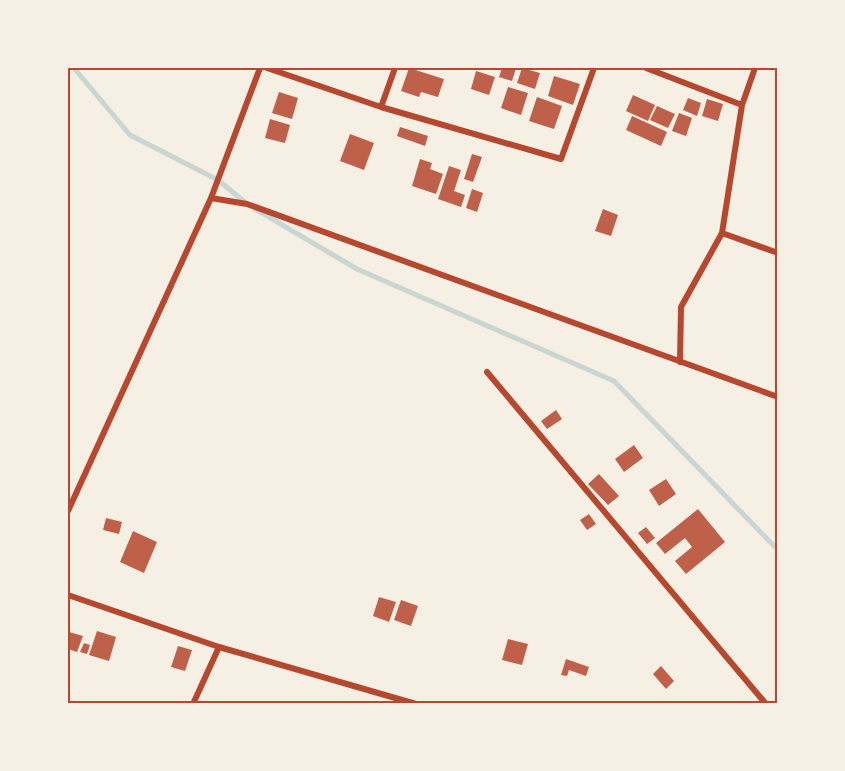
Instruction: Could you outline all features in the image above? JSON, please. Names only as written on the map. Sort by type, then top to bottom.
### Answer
[{"type":"street","points":[[68,511],[211,198],[260,68]]},
{"type":"street","points":[[267,68],[381,107],[561,159],[594,68]]},
{"type":"street","points":[[381,107],[395,68]]},
{"type":"street","points":[[646,68],[742,105]]},
{"type":"street","points":[[680,362],[681,307],[722,233],[742,105],[755,68]]},
{"type":"street","points":[[211,198],[247,204],[777,397]]},
{"type":"street","points":[[722,233],[777,253]]},
{"type":"street","points":[[487,372],[766,704]]},
{"type":"street","points":[[68,595],[219,647],[416,704]]},
{"type":"street","points":[[193,704],[219,647]]},
{"type":"building","points":[[409,68],[444,79],[438,97],[421,92],[419,97],[401,91]]},
{"type":"building","points":[[502,68],[516,68],[512,81],[499,77]]},
{"type":"building","points":[[522,68],[540,73],[535,89],[517,83]]},
{"type":"building","points":[[476,71],[495,77],[489,95],[471,89]]},
{"type":"building","points":[[554,76],[580,84],[573,105],[548,96]]},
{"type":"building","points":[[508,87],[528,93],[521,115],[501,108]]},
{"type":"building","points":[[279,92],[298,98],[292,119],[272,113]]},
{"type":"building","points":[[633,95],[655,105],[648,121],[626,111]]},
{"type":"building","points":[[537,97],[562,106],[554,129],[529,121]]},
{"type":"building","points":[[688,98],[701,103],[697,116],[683,110]]},
{"type":"building","points":[[707,99],[723,104],[718,121],[702,116]]},
{"type":"building","points":[[657,106],[675,114],[668,128],[650,120]]},
{"type":"building","points":[[679,113],[692,118],[686,136],[672,131]]},
{"type":"building","points":[[632,116],[667,132],[661,146],[626,130]]},
{"type":"building","points":[[270,119],[290,125],[285,143],[265,138]]},
{"type":"building","points":[[400,127],[428,136],[425,146],[397,136]]},
{"type":"building","points":[[350,134],[374,143],[364,170],[340,161]]},
{"type":"building","points":[[472,154],[482,157],[473,182],[464,179]]},
{"type":"building","points":[[420,159],[432,163],[430,169],[443,174],[436,194],[412,186]]},
{"type":"building","points":[[449,166],[461,170],[454,191],[465,195],[461,207],[438,199]]},
{"type":"building","points":[[472,189],[483,193],[477,212],[466,208]]},
{"type":"building","points":[[603,209],[618,215],[611,236],[595,231]]},
{"type":"building","points":[[556,410],[562,419],[547,429],[541,421]]},
{"type":"building","points":[[634,445],[643,458],[624,472],[615,459]]},
{"type":"building","points":[[599,474],[619,496],[608,505],[588,484]]},
{"type":"building","points":[[666,479],[676,494],[659,506],[649,490]]},
{"type":"building","points":[[698,509],[725,542],[686,574],[675,561],[692,547],[685,538],[665,554],[656,543]]},
{"type":"building","points":[[589,514],[596,524],[587,530],[580,520]]},
{"type":"building","points":[[106,518],[122,522],[119,534],[103,530]]},
{"type":"building","points":[[646,527],[655,538],[647,544],[638,533]]},
{"type":"building","points":[[133,531],[157,542],[144,573],[120,562]]},
{"type":"building","points":[[379,597],[396,602],[389,622],[373,616]]},
{"type":"building","points":[[401,600],[418,606],[411,626],[394,620]]},
{"type":"building","points":[[97,631],[116,637],[109,661],[89,655]]},
{"type":"building","points":[[69,632],[83,636],[77,652],[68,649]]},
{"type":"building","points":[[508,639],[528,644],[522,665],[502,660]]},
{"type":"building","points":[[84,643],[90,645],[87,654],[80,652]]},
{"type":"building","points":[[178,646],[192,650],[185,671],[171,667]]},
{"type":"building","points":[[566,659],[589,667],[586,676],[569,670],[567,676],[561,675]]},
{"type":"building","points":[[661,666],[674,681],[666,689],[653,674]]},
{"type":"waterway","points":[[74,68],[130,135],[218,180],[247,204]]},
{"type":"waterway","points":[[255,209],[357,269],[614,381],[778,550]]}]
